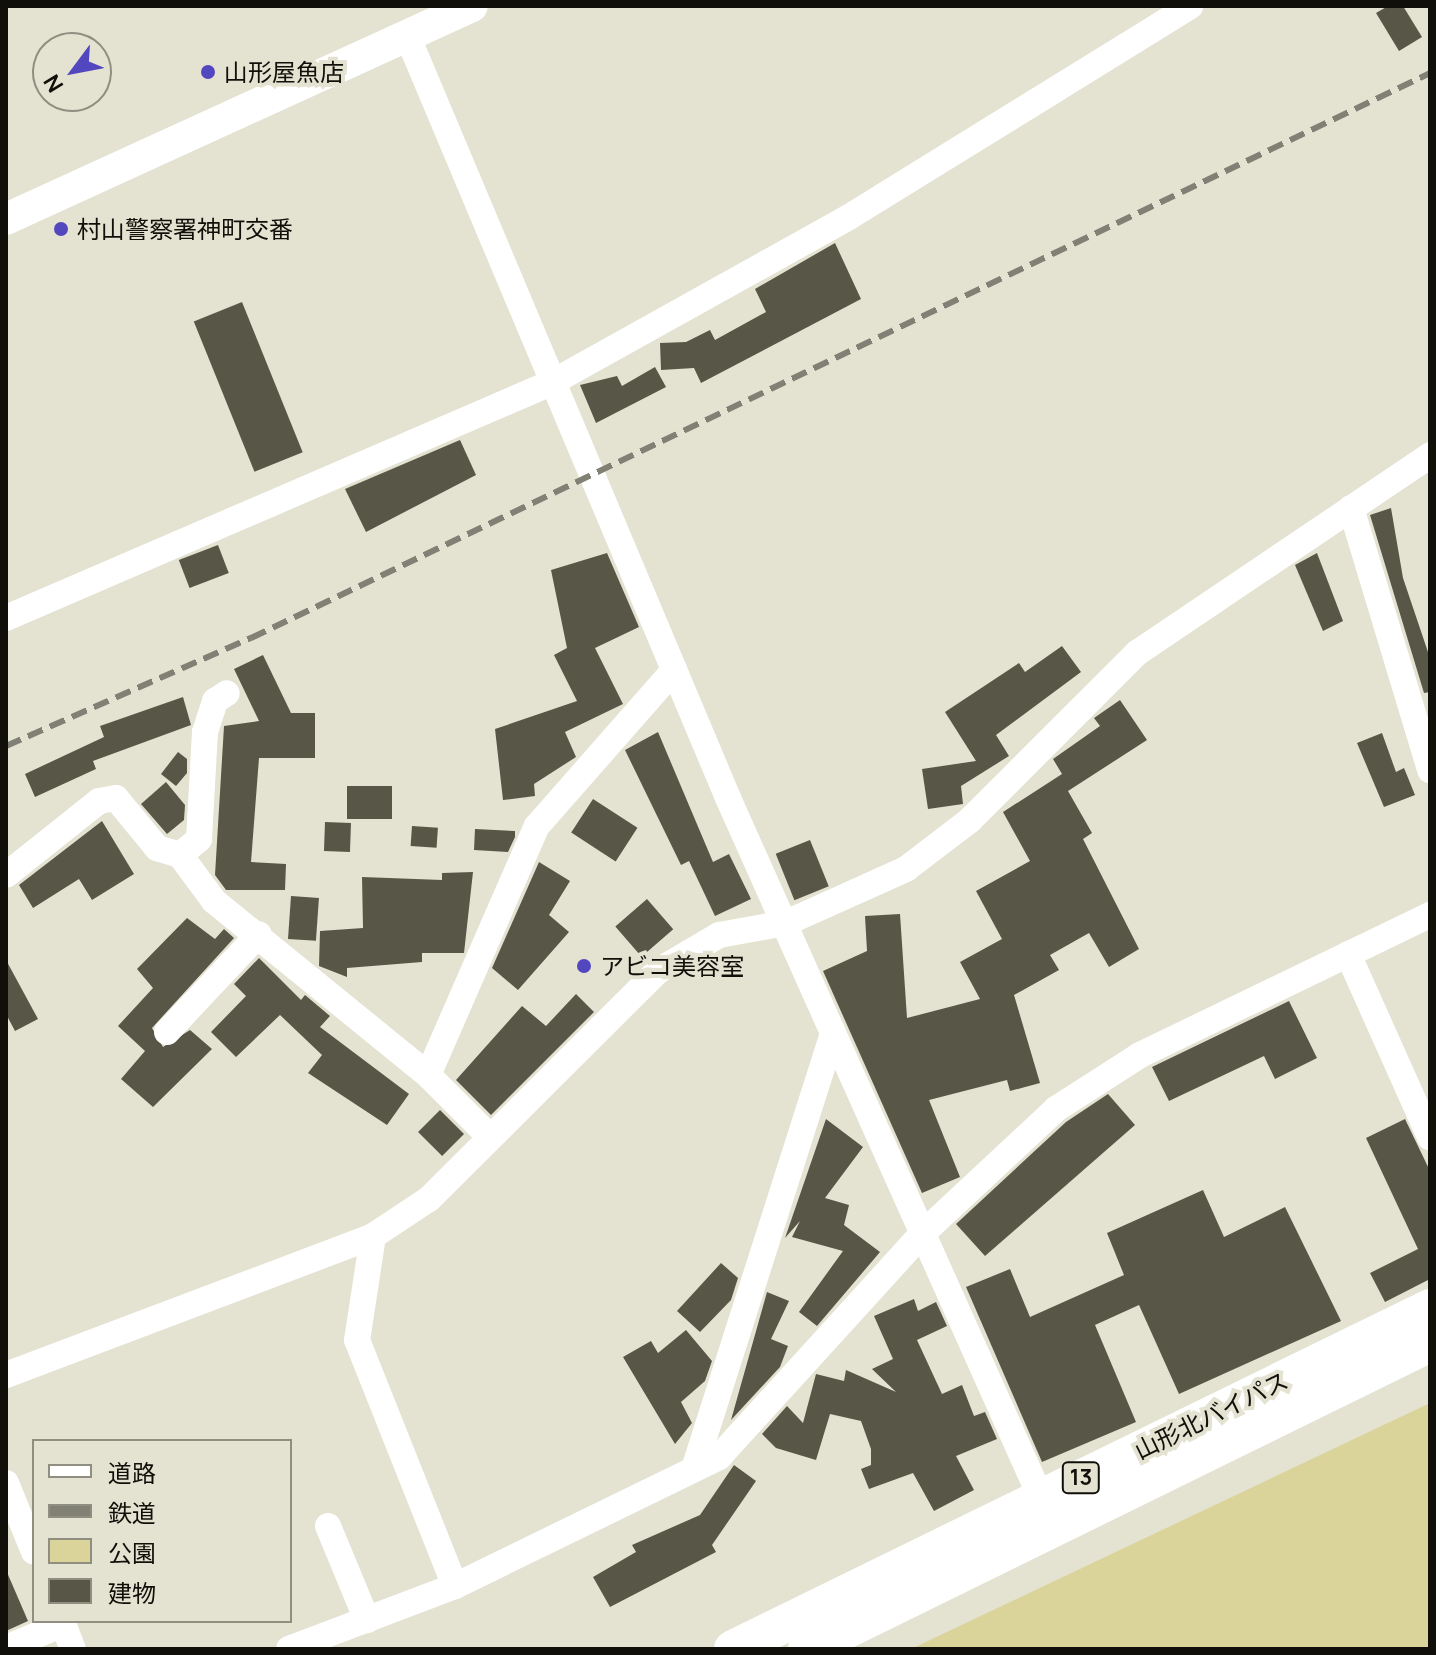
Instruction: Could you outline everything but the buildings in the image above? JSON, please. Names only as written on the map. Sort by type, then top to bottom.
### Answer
[{"type":"highway","name":"山形北バイパス","points":[[733,1649],[1430,1308]]},
{"type":"highway","name":"山形北バイパス","points":[[807,1649],[1430,1343]]},
{"type":"main road","points":[[11,208],[472,6]]},
{"type":"street","points":[[6,618],[551,383],[849,217],[1190,6]]},
{"type":"street","points":[[407,35],[551,383],[786,923],[832,1037],[1041,1498]]},
{"type":"street","points":[[6,1375],[373,1236],[429,1199],[636,988],[687,949],[786,923],[872,887],[940,846],[1137,653],[1430,455]]},
{"type":"street","points":[[1351,508],[1420,712],[1430,770]]},
{"type":"street","points":[[428,1075],[537,826],[674,670]]},
{"type":"street","points":[[180,855],[199,839],[205,732],[215,701],[227,693]]},
{"type":"street","points":[[6,875],[99,801],[116,798],[157,848],[180,855],[214,901],[259,934],[348,1017],[428,1075],[490,1137]]},
{"type":"street","points":[[289,1649],[455,1586],[719,1457],[921,1235],[1056,1109],[1140,1055],[1430,915]]},
{"type":"street","points":[[167,1032],[259,934]]},
{"type":"street","points":[[1348,954],[1430,1137]]},
{"type":"street","points":[[694,1469],[832,1037]]},
{"type":"street","points":[[373,1236],[357,1340],[455,1586]]},
{"type":"street","points":[[6,1483],[32,1547]]},
{"type":"street","points":[[328,1526],[367,1620]]},
{"type":"street","points":[[6,1648],[61,1623]]},
{"type":"street","points":[[63,1623],[73,1649]]},
{"type":"green space","points":[[1430,1403],[1430,1649],[911,1649]]},
{"type":"railway","points":[[6,746],[251,638],[1430,73]]},
{"type":"place","name":"山形屋魚店","points":[[208,72]]},
{"type":"place","name":"村山警察署神町交番","points":[[61,229]]},
{"type":"place","name":"アビコ美容室","points":[[584,966]]}]
